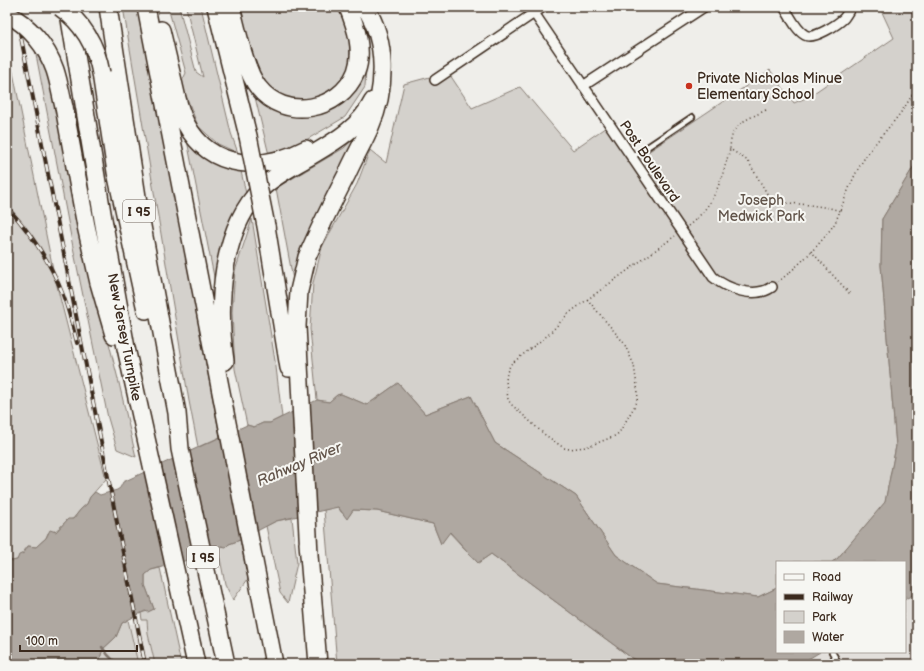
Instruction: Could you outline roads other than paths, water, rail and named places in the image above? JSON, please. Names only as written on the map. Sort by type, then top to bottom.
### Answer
[{"type":"highway","points":[[60,7],[74,18],[90,39],[96,50],[120,193],[174,415]]},
{"type":"highway","name":"New Jersey Turnpike","points":[[68,7],[123,351],[133,379],[196,664]]},
{"type":"highway","name":"I 95","points":[[108,7],[139,210],[180,450],[226,664]]},
{"type":"highway","points":[[146,7],[226,394],[274,664]]},
{"type":"highway","points":[[156,7],[176,96],[186,125],[202,145],[213,153],[225,159],[240,163],[255,164],[286,157],[319,142],[345,125],[363,102],[369,88],[372,61],[366,28],[355,7]]},
{"type":"highway","points":[[216,7],[248,136],[294,368],[318,664]]},
{"type":"highway","points":[[231,7],[248,67],[252,78],[258,87],[265,95],[286,106],[309,108],[321,106],[331,101],[350,83],[356,71],[359,59],[359,44],[348,7]]},
{"type":"highway","points":[[294,368],[297,345],[297,308],[302,274],[307,257],[370,127],[376,110],[382,78],[382,59],[380,43],[365,7]]},
{"type":"highway","points":[[7,14],[23,24],[43,46],[55,70],[64,107],[78,189],[91,248],[123,351]]},
{"type":"highway","points":[[226,394],[223,352],[223,281],[229,250],[240,218],[250,202],[262,188],[276,177],[337,140],[350,130],[371,106],[382,78]]},
{"type":"street","points":[[436,80],[532,10],[543,7]]},
{"type":"street","points":[[583,86],[704,7]]},
{"type":"street","points":[[784,7],[800,30],[807,36],[819,34],[844,18],[852,7]]},
{"type":"street","name":"Post Boulevard","points":[[532,10],[713,277],[728,287],[746,292],[762,292],[772,287]]},
{"type":"lane","points":[[631,158],[692,117]]},
{"type":"lane","points":[[833,653],[839,664]]},
{"type":"water","points":[[917,161],[917,593],[906,598],[906,561],[834,561],[837,559],[885,502],[896,446],[881,265],[882,219]]},
{"type":"water","name":"Rahway River","points":[[398,383],[425,414],[471,396],[495,443],[576,496],[616,555],[657,584],[758,597],[776,588],[776,653],[818,653],[800,664],[644,664],[633,659],[491,554],[478,563],[450,532],[441,544],[433,524],[377,511],[353,510],[347,519],[338,507],[276,521],[240,540],[229,544],[226,547],[221,546],[195,558],[151,570],[145,575],[145,585],[154,609],[148,612],[145,611],[122,623],[116,637],[103,649],[98,664],[7,664],[7,558],[12,561],[17,560],[19,555],[24,553],[28,546],[36,547],[46,538],[50,530],[56,532],[68,519],[73,519],[87,504],[90,497],[95,492],[100,495],[117,490],[123,482],[247,425],[254,427],[263,423],[270,423],[317,400],[329,402],[337,395],[341,394],[367,405]]},
{"type":"waterway","points":[[102,647],[117,664]]},
{"type":"railway","points":[[15,7],[145,664]]},
{"type":"railway","points":[[7,207],[32,237],[52,271],[65,301],[77,343]]},
{"type":"place","name":"Private Nicholas Minue Elementary School","points":[[689,86]]},
{"type":"park label","name":"Joseph Medwick Park","points":[[761,208]]}]
